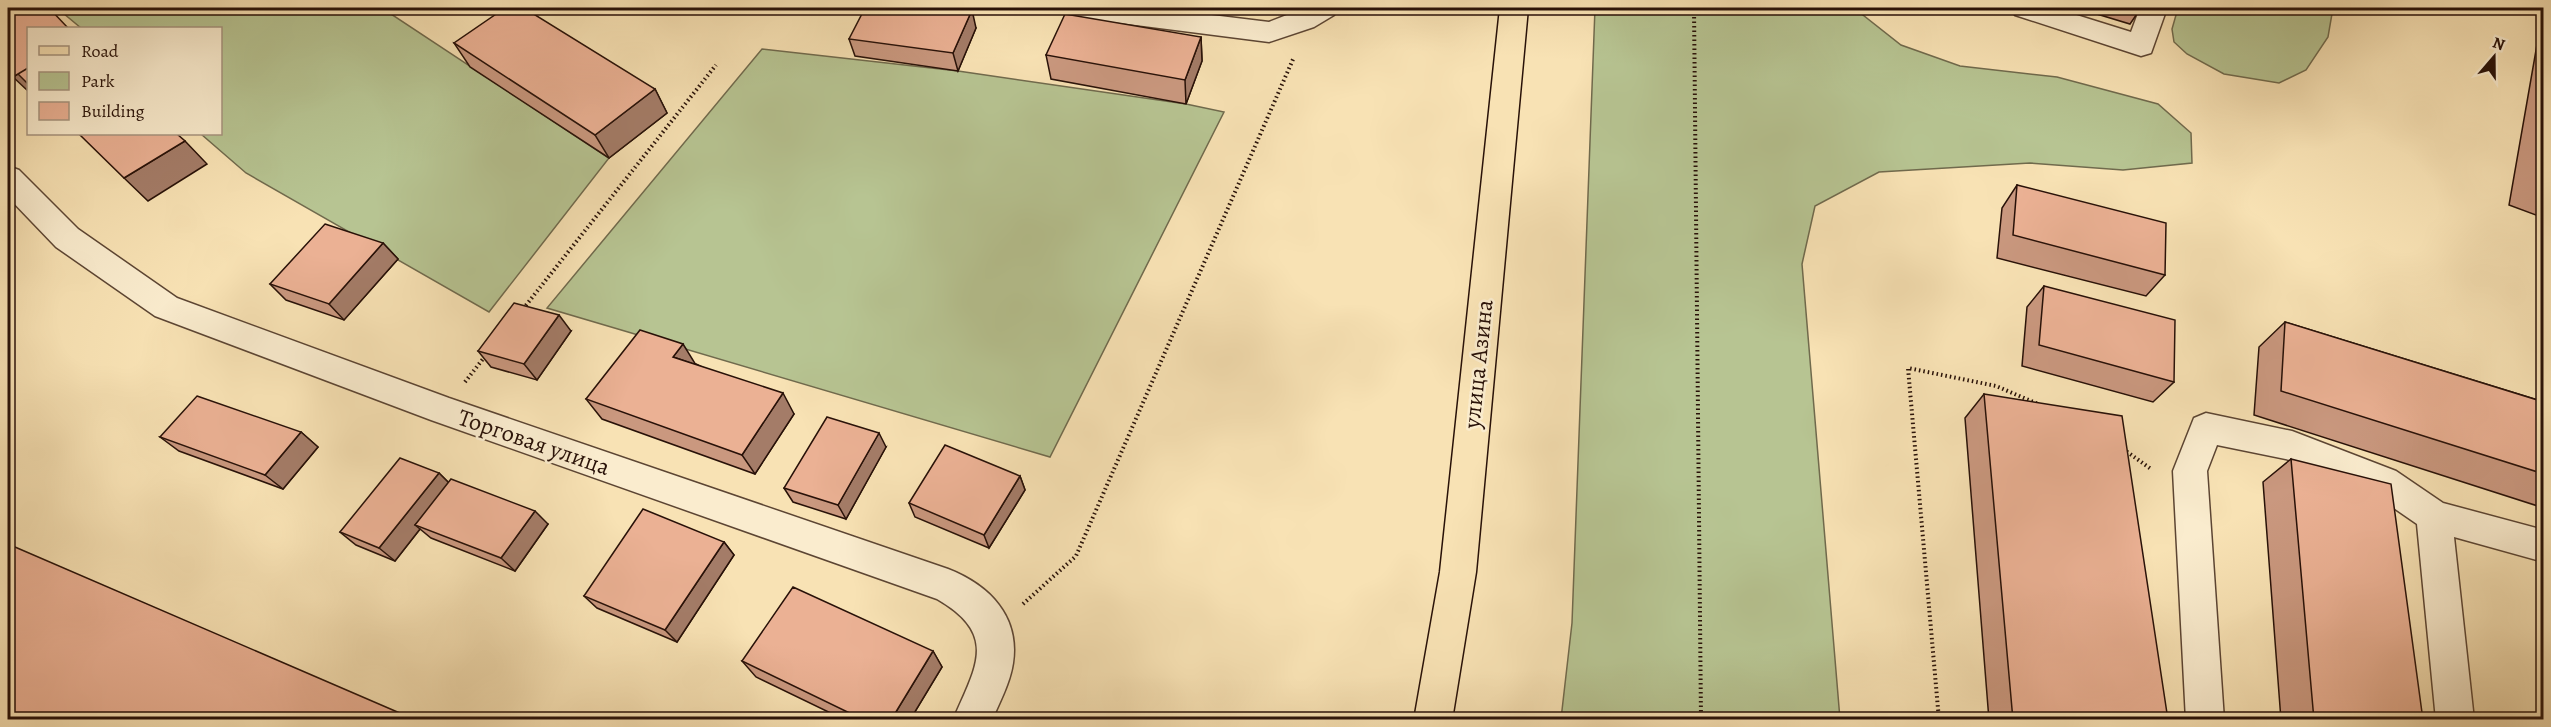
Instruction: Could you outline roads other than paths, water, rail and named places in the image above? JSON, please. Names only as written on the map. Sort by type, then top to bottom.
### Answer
[{"type":"main road","name":"улица Азина","points":[[1433,720],[1458,572],[1514,8]]},
{"type":"street","points":[[1080,8],[1269,32],[1292,26],[1318,12]]},
{"type":"street","points":[[2025,8],[2141,46],[2153,8]]},
{"type":"street","name":"Торговая улица","points":[[8,178],[67,238],[166,307],[443,410],[948,586],[979,606],[993,632],[996,656],[989,687],[972,720]]},
{"type":"street","points":[[2205,720],[2190,471],[2206,428],[2292,446],[2384,482],[2434,516],[2544,546]]},
{"type":"street","points":[[2434,516],[2455,720]]}]
